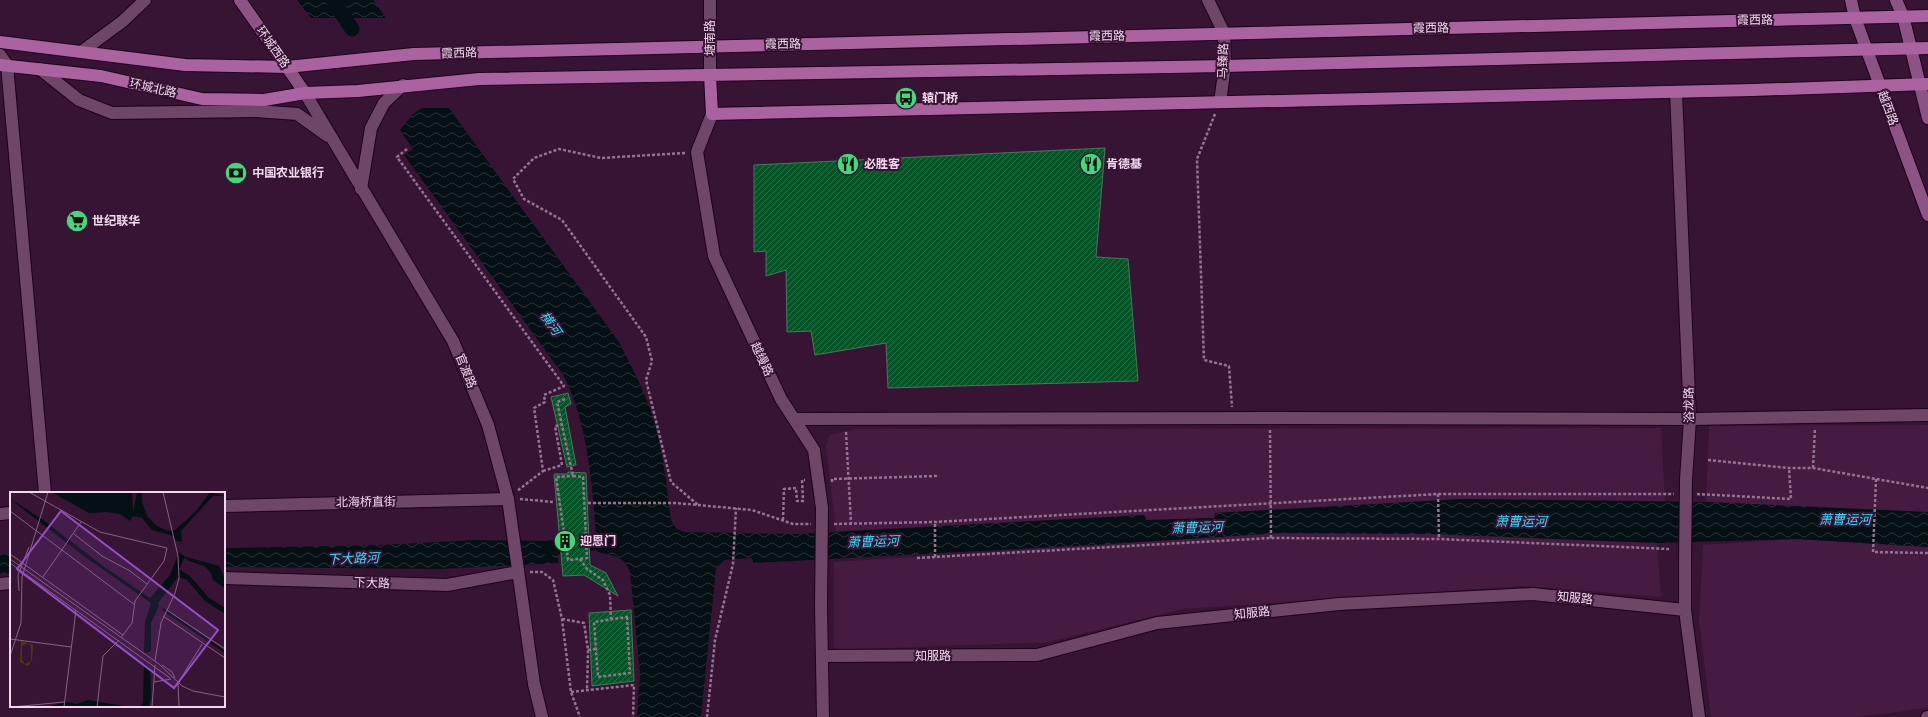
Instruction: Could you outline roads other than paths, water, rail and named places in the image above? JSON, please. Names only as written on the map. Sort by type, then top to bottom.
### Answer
[{"type":"main road","name":"环城西路","points":[[240,0],[305,93]]},
{"type":"main road","name":"越西路","points":[[1851,0],[1854,18],[1928,215]]},
{"type":"main road","points":[[1896,0],[1903,16],[1910,49],[1924,84],[1928,118]]},
{"type":"main road","name":"霞西路","points":[[287,67],[414,54],[1928,16]]},
{"type":"main road","name":"环城北路","points":[[0,42],[185,65],[287,67]]},
{"type":"main road","points":[[305,93],[358,91],[403,85],[479,79],[1224,66],[1928,48]]},
{"type":"main road","name":"环城北路","points":[[2,62],[40,69],[101,76],[202,99],[264,100],[305,93]]},
{"type":"main road","points":[[710,75],[712,114],[1676,92],[1879,84],[1924,84]]},
{"type":"street","points":[[81,52],[123,21],[145,0]]},
{"type":"street","name":"塘南路","points":[[710,0],[710,75]]},
{"type":"street","name":"马臻路","points":[[1208,0],[1224,33],[1224,66],[1220,102]]},
{"type":"street","points":[[2,62],[44,492]]},
{"type":"street","points":[[40,69],[79,100],[112,113],[256,111],[297,114],[332,138]]},
{"type":"street","points":[[362,188],[371,128],[384,103],[403,85]]},
{"type":"street","name":"浴龙路","points":[[1676,92],[1690,420],[1686,480],[1685,610],[1699,717]]},
{"type":"street","name":"官渡路","points":[[305,93],[454,341],[488,425],[508,498],[534,684],[542,717]]},
{"type":"street","name":"越缦路","points":[[712,114],[697,152],[714,256],[781,399],[814,450],[822,508],[820,606],[823,717]]},
{"type":"street","points":[[794,419],[1270,418],[1690,420],[1928,415]]},
{"type":"street","name":"北海桥直街","points":[[225,506],[508,498]]},
{"type":"street","points":[[0,514],[10,513]]},
{"type":"street","name":"下大路","points":[[225,578],[447,585],[518,572]]},
{"type":"street","points":[[0,584],[10,583]]},
{"type":"street","name":"知服路","points":[[822,656],[1037,655],[1157,623],[1340,604],[1533,594],[1685,610]]},
{"type":"water","points":[[297,0],[373,0],[386,18],[311,18]]},
{"type":"water","name":"萧曹运河","points":[[422,108],[449,108],[619,342],[643,391],[654,421],[662,457],[671,520],[676,528],[684,532],[798,534],[1145,515],[1146,520],[1214,518],[1215,513],[1462,499],[1706,502],[1928,512],[1928,547],[1797,539],[1657,543],[1433,534],[1278,533],[1094,545],[753,563],[752,558],[724,560],[716,569],[701,717],[637,717],[640,673],[630,572],[628,567],[621,559],[613,555],[597,552],[589,462],[580,418],[573,397],[564,376],[404,155],[413,149],[400,130],[412,115]]},
{"type":"water","name":"下大路河","points":[[477,540],[557,541],[558,563],[440,569],[225,567],[225,548],[379,545]]},
{"type":"water","points":[[10,554],[10,573],[0,574],[0,555]]},
{"type":"waterway","name":"横河","points":[[333,0],[352,29]]},
{"type":"waterway","points":[[549,548],[616,540]]},
{"type":"place","name":"辕门桥","points":[[906,98]]},
{"type":"place","name":"必胜客","points":[[848,164]]},
{"type":"place","name":"肯德基","points":[[1091,164]]},
{"type":"place","name":"中国农业银行","points":[[236,173]]},
{"type":"place","name":"世纪联华","points":[[77,221]]},
{"type":"place","name":"迎恩门","points":[[565,541]]}]
